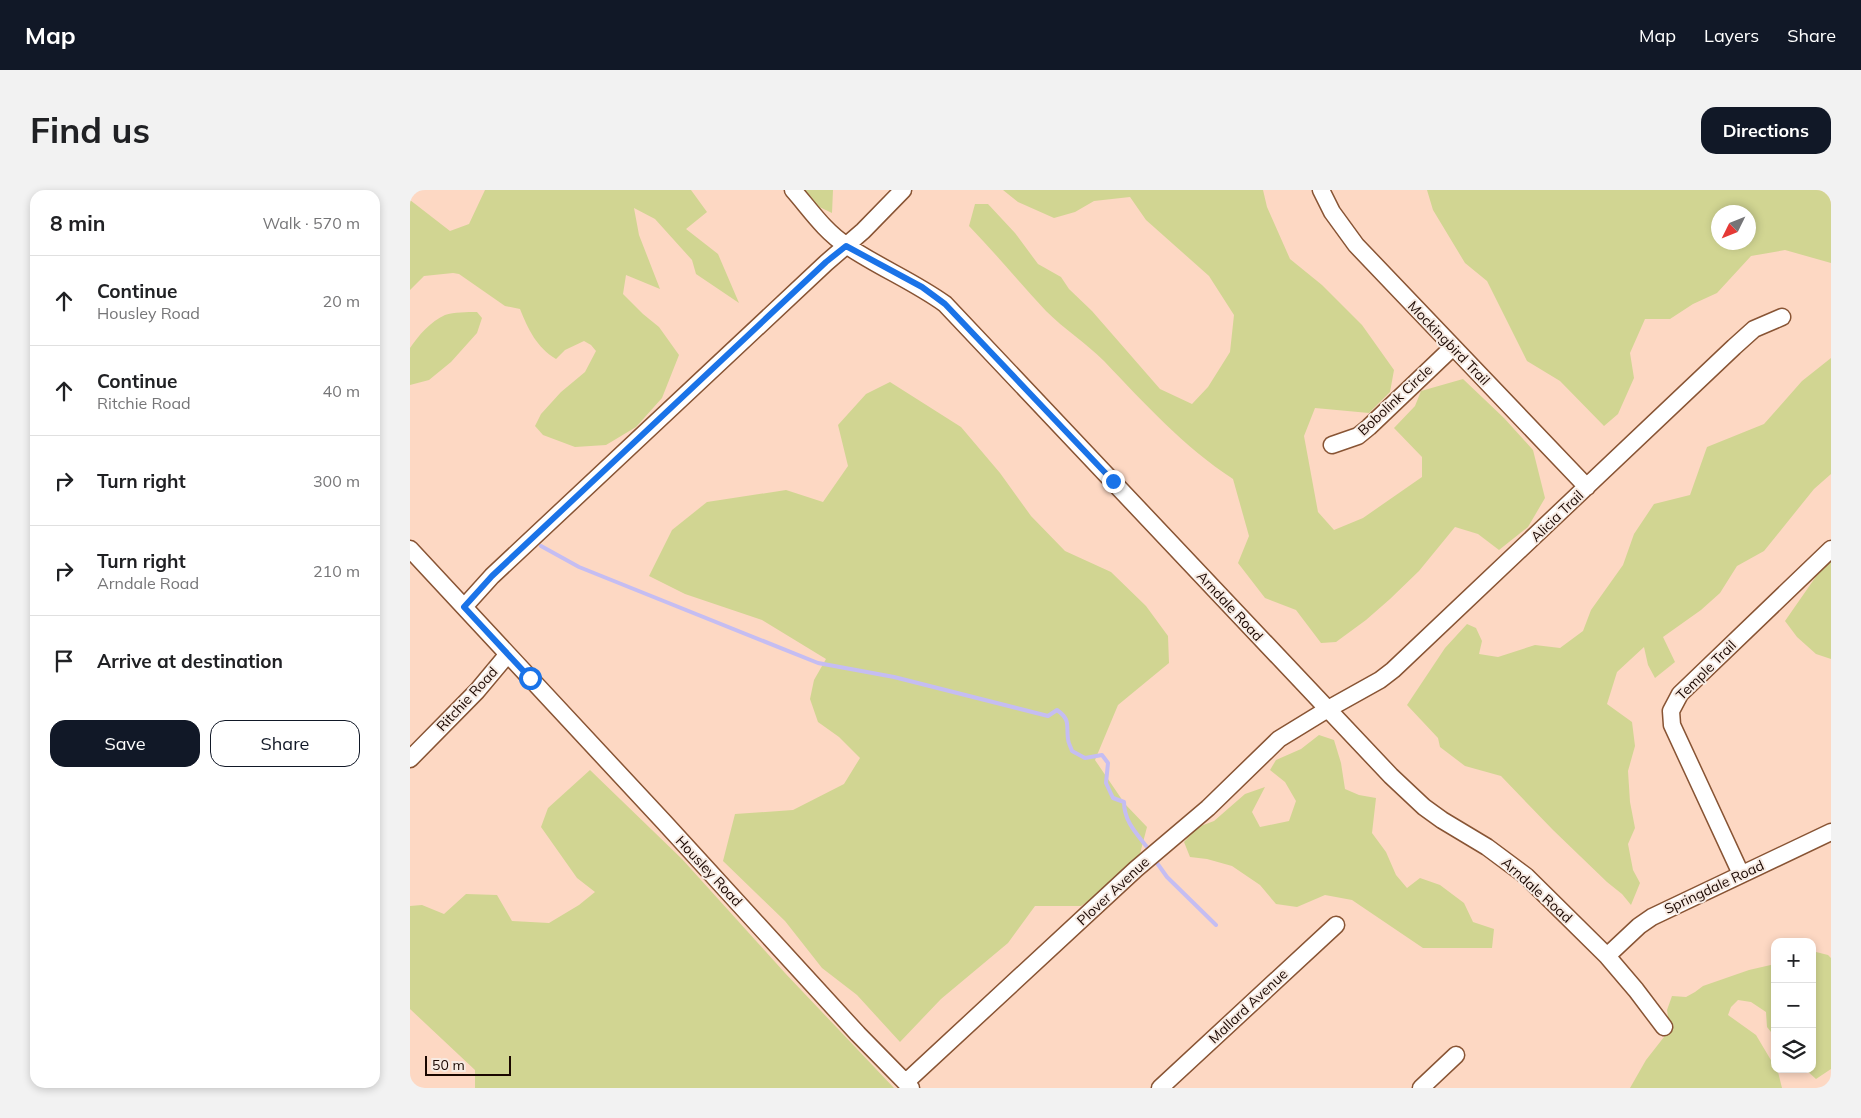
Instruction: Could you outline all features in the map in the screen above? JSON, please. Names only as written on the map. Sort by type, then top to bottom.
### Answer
[{"type":"street","name":"Arndale Road","points":[[792,190],[828,230],[846,246],[922,287],[950,309],[1408,793],[1442,820],[1487,847],[1526,876],[1606,956],[1636,990],[1664,1027]]},
{"type":"street","points":[[464,607],[492,576],[826,262],[846,246],[903,190]]},
{"type":"street","name":"Mockingbird Trail","points":[[1321,190],[1336,220],[1356,245],[1587,487]]},
{"type":"street","name":"Alicia Trail","points":[[1328,709],[1394,670],[1747,335],[1754,329],[1782,318]]},
{"type":"street","name":"Bobolink Circle","points":[[1332,444],[1358,436],[1369,428],[1453,347]]},
{"type":"street","name":"Ritchie Road","points":[[410,549],[506,655],[477,691],[410,758]]},
{"type":"street","name":"Temple Trail","points":[[1741,874],[1672,725],[1671,710],[1680,694],[1831,549]]},
{"type":"street","name":"Housley Road","points":[[506,655],[664,822],[858,1034],[909,1085]]},
{"type":"street","name":"Plover Avenue","points":[[909,1085],[1136,869],[1208,808],[1279,739],[1328,709]]},
{"type":"street","name":"Springdale Road","points":[[1606,956],[1639,926],[1652,917],[1831,832]]},
{"type":"street","name":"Mallard Avenue","points":[[1160,1088],[1336,925]]},
{"type":"street","points":[[1420,1088],[1456,1055]]},
{"type":"green space","points":[[485,190],[691,190],[707,212],[686,229],[718,254],[739,303],[696,274],[692,260],[655,219],[634,208],[639,235],[660,289],[626,275],[623,294],[659,327],[679,355],[662,398],[636,427],[606,445],[575,447],[543,435],[535,426],[541,414],[561,392],[585,372],[596,351],[591,345],[584,341],[565,350],[556,359],[538,344],[520,309],[505,306],[459,274],[424,276],[410,290],[410,200],[450,231],[469,224]]},
{"type":"green space","points":[[802,190],[833,190],[832,213],[815,205]]},
{"type":"green space","points":[[1003,190],[1263,190],[1267,207],[1290,259],[1322,285],[1362,325],[1394,370],[1390,392],[1369,413],[1315,408],[1304,436],[1318,512],[1334,530],[1363,518],[1422,477],[1422,457],[1394,428],[1415,406],[1421,391],[1463,379],[1504,418],[1533,450],[1545,498],[1528,527],[1499,550],[1478,534],[1455,527],[1419,571],[1366,620],[1336,642],[1321,643],[1296,610],[1265,598],[1238,563],[1249,536],[1233,479],[1181,439],[1097,354],[1046,311],[969,226],[975,204],[988,204],[1015,233],[1038,264],[1061,277],[1069,289],[1092,311],[1160,389],[1192,404],[1208,387],[1230,352],[1234,315],[1209,276],[1146,220],[1130,197],[1094,201],[1075,212],[1054,218],[1018,202]]},
{"type":"green space","points":[[1427,190],[1831,190],[1831,263],[1785,250],[1751,256],[1717,293],[1693,304],[1670,319],[1645,319],[1630,353],[1634,378],[1618,414],[1604,426],[1560,381],[1527,361],[1487,281],[1465,263],[1433,210]]},
{"type":"green space","points":[[477,312],[482,318],[477,333],[451,362],[429,380],[410,385],[410,348],[421,334],[435,321],[445,315]]},
{"type":"green space","points":[[1831,358],[1831,474],[1814,489],[1764,551],[1737,566],[1720,593],[1701,610],[1663,637],[1675,662],[1655,678],[1648,665],[1644,647],[1617,672],[1607,704],[1632,722],[1635,746],[1628,771],[1630,802],[1635,828],[1628,844],[1633,870],[1640,883],[1631,905],[1622,894],[1553,830],[1501,776],[1465,766],[1440,747],[1438,738],[1407,705],[1445,648],[1467,624],[1476,628],[1482,641],[1479,654],[1498,657],[1535,645],[1560,648],[1583,631],[1591,610],[1623,565],[1634,534],[1654,504],[1690,495],[1707,447],[1764,424],[1802,381]]},
{"type":"green space","points":[[890,382],[961,427],[1000,473],[1031,516],[1065,551],[1111,572],[1146,606],[1168,636],[1169,663],[1118,705],[1095,760],[1125,804],[1147,827],[1136,869],[1081,906],[1035,906],[1008,943],[941,999],[900,1042],[857,995],[822,968],[785,921],[723,861],[735,814],[793,810],[844,784],[860,758],[839,737],[818,722],[810,699],[814,680],[826,659],[762,620],[685,594],[649,576],[672,530],[707,502],[786,490],[823,502],[848,466],[838,425],[866,394]]},
{"type":"green space","points":[[1831,561],[1831,659],[1816,654],[1797,637],[1785,621],[1817,575]]},
{"type":"green space","points":[[1319,735],[1334,740],[1341,763],[1345,789],[1359,795],[1376,798],[1372,833],[1386,852],[1396,875],[1407,888],[1420,878],[1440,885],[1464,903],[1473,922],[1494,929],[1492,948],[1423,948],[1352,900],[1325,895],[1297,907],[1276,904],[1260,885],[1232,866],[1207,859],[1190,857],[1184,842],[1198,827],[1214,821],[1245,794],[1265,787],[1252,812],[1260,827],[1289,821],[1296,801],[1285,782],[1270,770],[1276,760],[1301,749]]},
{"type":"green space","points":[[590,770],[682,859],[785,973],[894,1088],[475,1088],[475,1070],[410,1009],[410,906],[422,905],[444,914],[466,894],[497,895],[512,921],[549,923],[579,905],[595,892],[577,878],[541,827],[548,808]]},
{"type":"green space","points":[[1816,952],[1828,955],[1831,958],[1831,1069],[1816,1079],[1809,1073],[1816,1073]]},
{"type":"green space","points":[[1771,965],[1771,1032],[1767,1027],[1766,1012],[1751,1002],[1738,1000],[1731,1007],[1728,1015],[1756,1035],[1771,1060],[1771,1073],[1778,1073],[1782,1088],[1630,1088],[1646,1060],[1664,1037],[1669,1024],[1667,1010],[1672,996],[1686,997],[1703,986],[1749,970]]},
{"type":"waterway","points":[[541,546],[579,567],[818,663],[894,677],[1048,716],[1057,710],[1066,720],[1068,740],[1072,751],[1085,758],[1102,755],[1108,763],[1106,783],[1113,798],[1124,802],[1128,821],[1147,847]]},
{"type":"waterway","points":[[1157,863],[1167,877],[1216,925]]},
{"type":"route","points":[[530,678],[506,655],[464,607],[492,576],[826,262],[846,246],[922,287],[945,304],[1113,481]]}]
